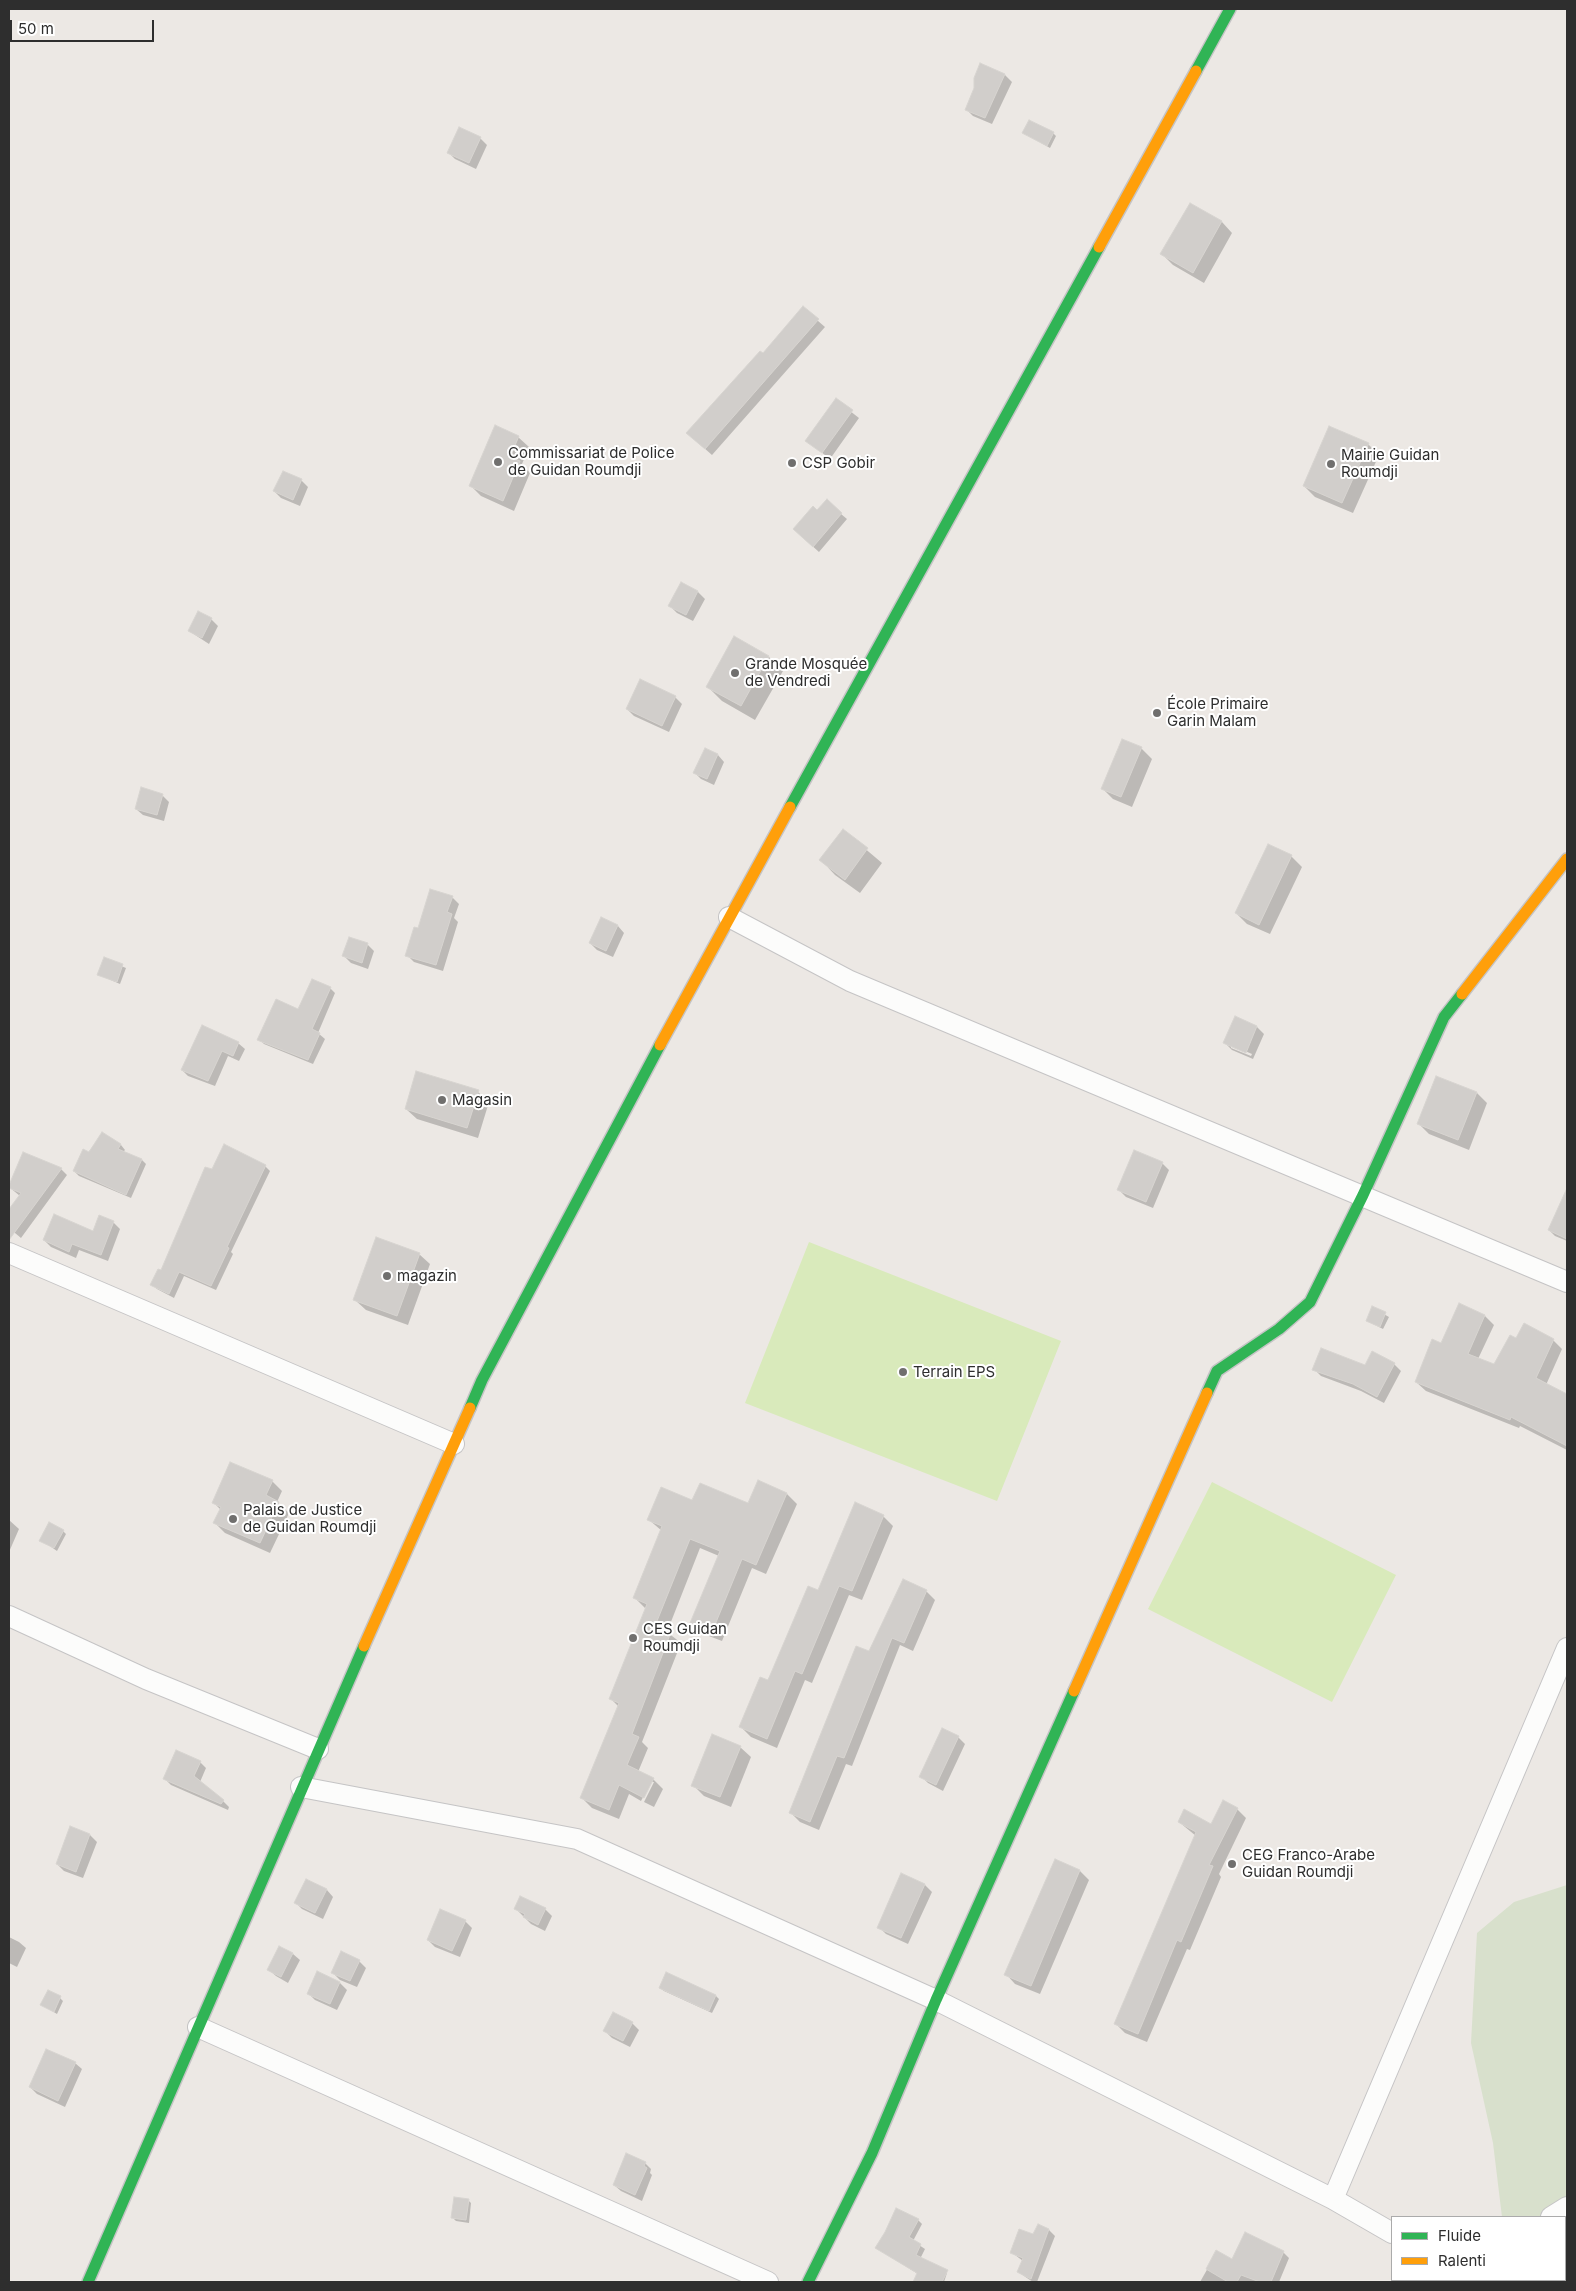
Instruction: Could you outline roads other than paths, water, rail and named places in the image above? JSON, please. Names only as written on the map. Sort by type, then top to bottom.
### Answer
[{"type":"main road","points":[[88,2282],[301,1787],[482,1380],[729,917],[1230,9]]},
{"type":"main road","points":[[808,2282],[872,2153],[936,2000],[1217,1371],[1248,1348],[1279,1329],[1310,1302],[1363,1195],[1394,1123],[1444,1017],[1567,859]]},
{"type":"street","points":[[729,917],[850,981],[1567,1282]]},
{"type":"street","points":[[9,1253],[454,1444]]},
{"type":"street","points":[[9,1616],[146,1679],[318,1749]]},
{"type":"street","points":[[1333,2199],[1567,1648]]},
{"type":"street","points":[[301,1787],[577,1839],[936,2000],[1333,2199],[1391,2232]]},
{"type":"street","points":[[198,2027],[768,2282]]},
{"type":"street","points":[[1552,2216],[1567,2206]]},
{"type":"place","name":"Commissariat de Police de Guidan Roumdji","points":[[498,462]]},
{"type":"place","name":"CSP Gobir","points":[[792,463]]},
{"type":"place","name":"Mairie Guidan Roumdji","points":[[1331,464]]},
{"type":"place","name":"Grande Mosquée de Vendredi","points":[[735,673]]},
{"type":"place","name":"École Primaire Garin Malam","points":[[1157,713]]},
{"type":"place","name":"Magasin","points":[[442,1100]]},
{"type":"place","name":"magazin","points":[[387,1276]]},
{"type":"place","name":"Terrain EPS","points":[[903,1372]]},
{"type":"place","name":"Palais de Justice de Guidan Roumdji","points":[[233,1519]]},
{"type":"place","name":"CES Guidan Roumdji","points":[[633,1638]]},
{"type":"place","name":"CEG Franco-Arabe Guidan Roumdji","points":[[1232,1864]]}]
